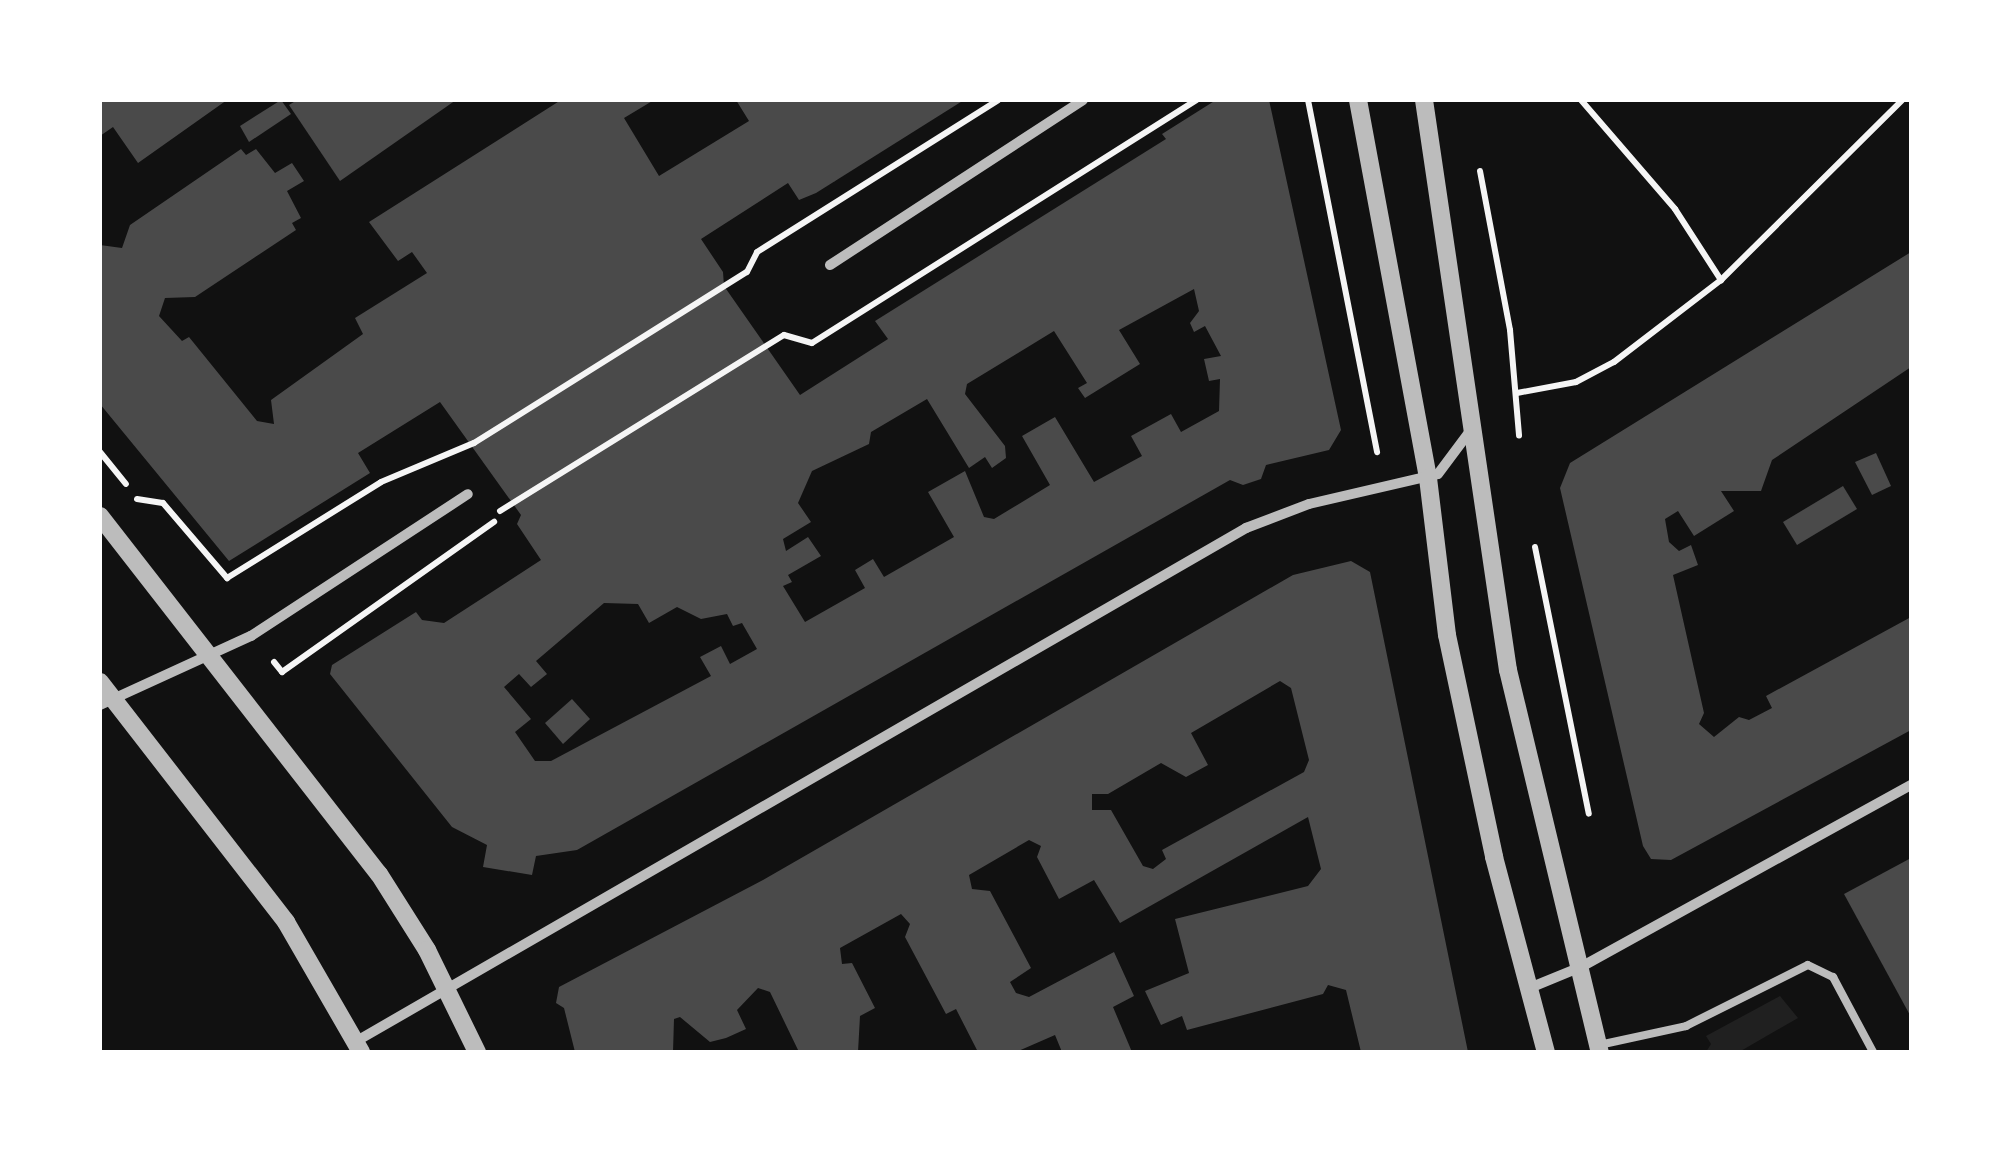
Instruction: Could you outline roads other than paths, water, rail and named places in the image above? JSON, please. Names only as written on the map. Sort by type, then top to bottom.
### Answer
[{"type":"street","points":[[830,266],[1083,100]]},
{"type":"street","points":[[1358,100],[1428,478],[1436,572],[1472,762],[1546,1052]]},
{"type":"street","points":[[1424,100],[1472,399],[1508,670],[1548,854],[1581,967],[1599,1049]]},
{"type":"street","points":[[468,494],[252,636],[104,695],[286,922],[358,1047],[448,989],[1246,528],[1309,504],[1428,478],[1452,461],[1474,421]]},
{"type":"street","points":[[100,516],[379,874],[448,989],[478,1052]]},
{"type":"street","points":[[1532,986],[1581,967],[1911,785]]},
{"type":"lane","points":[[1599,1049],[1686,1026],[1808,964],[1833,977],[1873,1052]]}]
